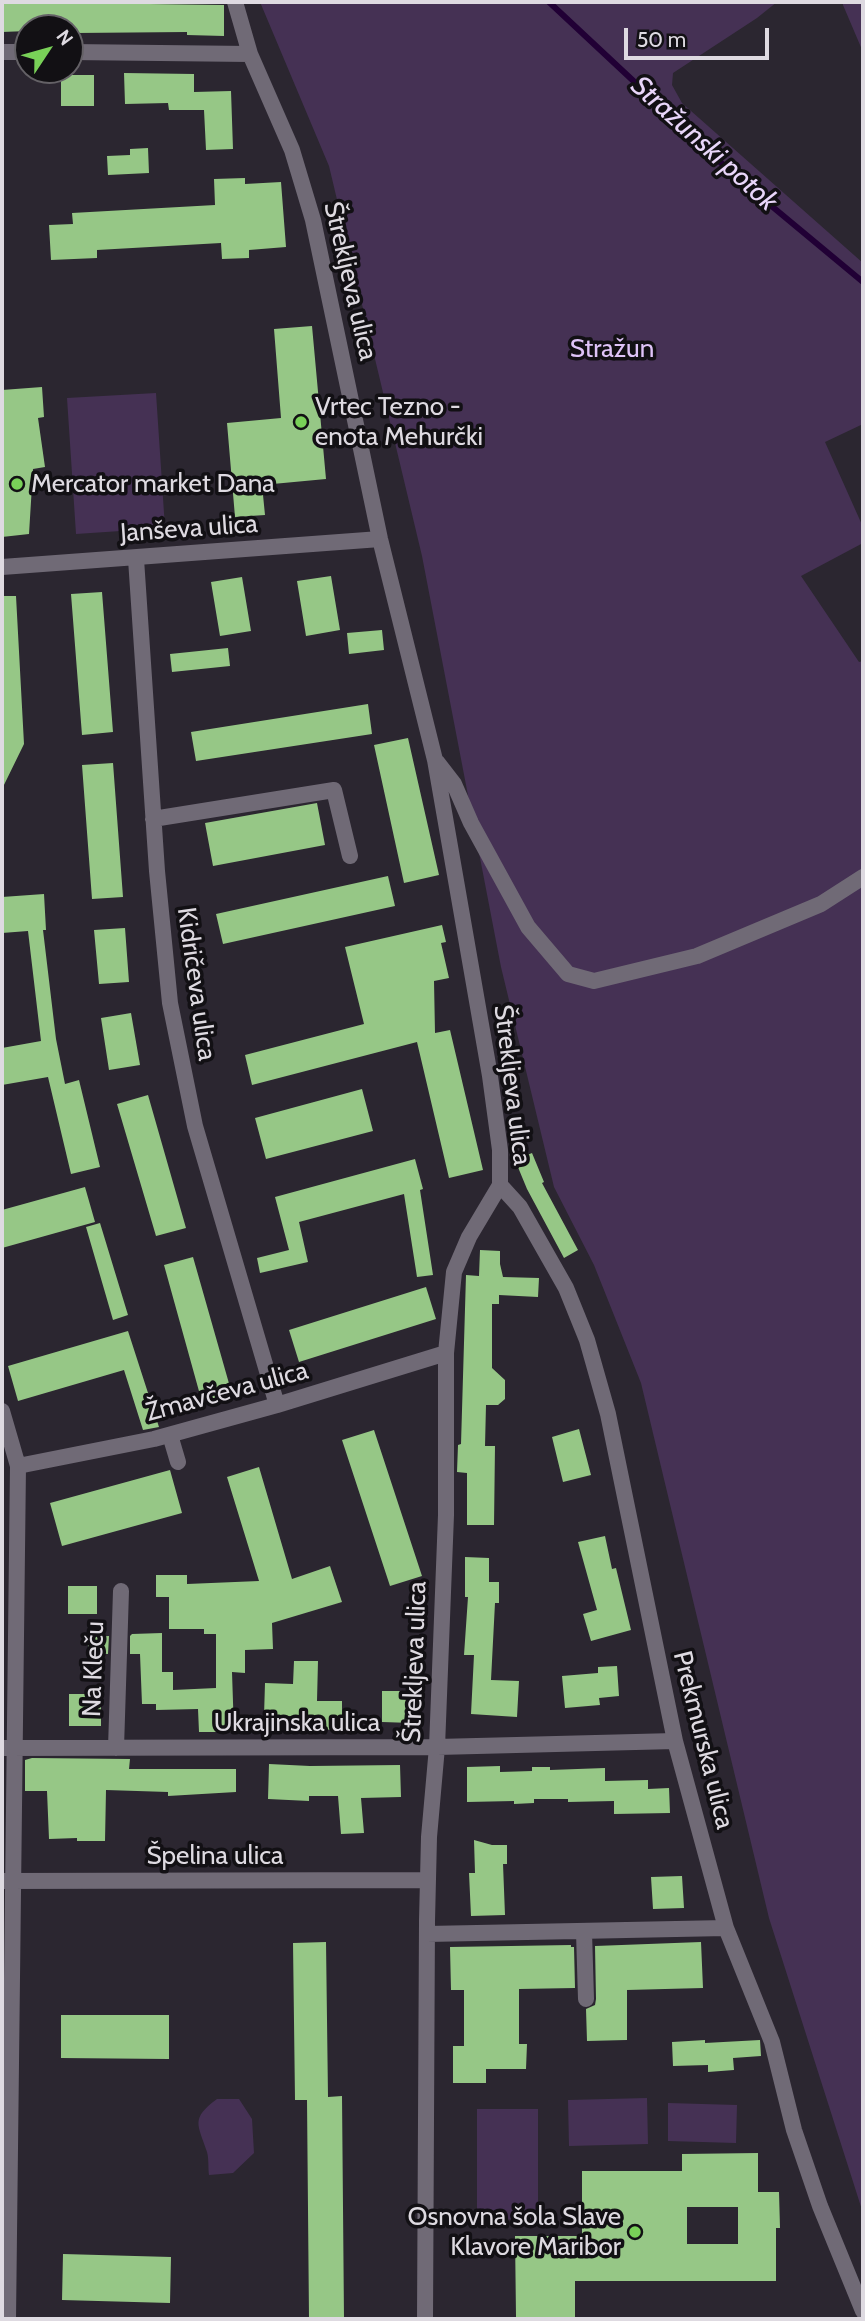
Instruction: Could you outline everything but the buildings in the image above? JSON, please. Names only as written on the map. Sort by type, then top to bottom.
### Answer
[{"type":"street","name":"Štrekljeva ulica","points":[[235,2],[250,54],[292,150],[313,220],[380,539],[435,760],[500,1150],[500,1185],[469,1237],[454,1272],[446,1353],[446,1515],[437,1747],[428,1880],[425,2319]]},
{"type":"street","points":[[84,52],[250,54]]},
{"type":"street","name":"Janševa ulica","points":[[2,567],[380,539]]},
{"type":"street","name":"Kidričeva ulica","points":[[136,559],[162,937],[170,1003],[195,1126],[277,1405]]},
{"type":"street","points":[[435,760],[454,784],[471,823],[528,928],[568,974],[594,981],[697,956],[821,905],[863,877]]},
{"type":"street","points":[[153,819],[334,790],[350,856]]},
{"type":"street","name":"Prekmurska ulica","points":[[500,1185],[520,1207],[566,1288],[587,1340],[608,1414],[676,1741],[726,1928],[772,2042],[794,2130],[820,2206],[863,2311]]},
{"type":"street","name":"Žmavčeva ulica","points":[[18,1466],[170,1435],[446,1353]]},
{"type":"street","points":[[2,1410],[18,1466],[7,1748],[8,2319]]},
{"type":"street","points":[[170,1435],[178,1462]]},
{"type":"street","name":"Na Kleču","points":[[116,1748],[121,1591]]},
{"type":"street","name":"Ukrajinska ulica","points":[[7,1748],[437,1747],[676,1741]]},
{"type":"street","name":"Špelina ulica","points":[[7,1881],[428,1880]]},
{"type":"street","points":[[427,1934],[726,1928]]},
{"type":"street","points":[[584,1932],[586,1999]]},
{"type":"green space","name":"Stražun","points":[[260,2],[777,2],[673,73],[672,85],[682,103],[863,263],[863,424],[825,442],[863,527],[863,543],[801,576],[859,662],[863,661],[863,2213],[769,1918],[641,1383],[594,1265],[554,1187],[501,967],[422,556],[329,166]]},
{"type":"green space","points":[[843,2],[863,2],[863,52],[843,5]]},
{"type":"green space","points":[[156,393],[165,528],[76,534],[67,398]]},
{"type":"green space","points":[[647,2098],[648,2144],[569,2146],[568,2100]]},
{"type":"green space","points":[[217,2099],[239,2099],[252,2119],[254,2153],[233,2173],[209,2175],[208,2155],[198,2122],[203,2112]]},
{"type":"green space","points":[[668,2103],[737,2105],[736,2143],[668,2141]]},
{"type":"green space","points":[[477,2109],[538,2109],[538,2220],[477,2219]]},
{"type":"waterway","name":"Stražunski potok","points":[[549,2],[733,174],[863,282]]},
{"type":"place","name":"Vrtec Tezno - enota Mehurčki","points":[[301,422]]},
{"type":"place","name":"Mercator market Dana","points":[[17,484]]},
{"type":"place","name":"Osnovna šola Slave Klavore Maribor","points":[[635,2232]]}]
